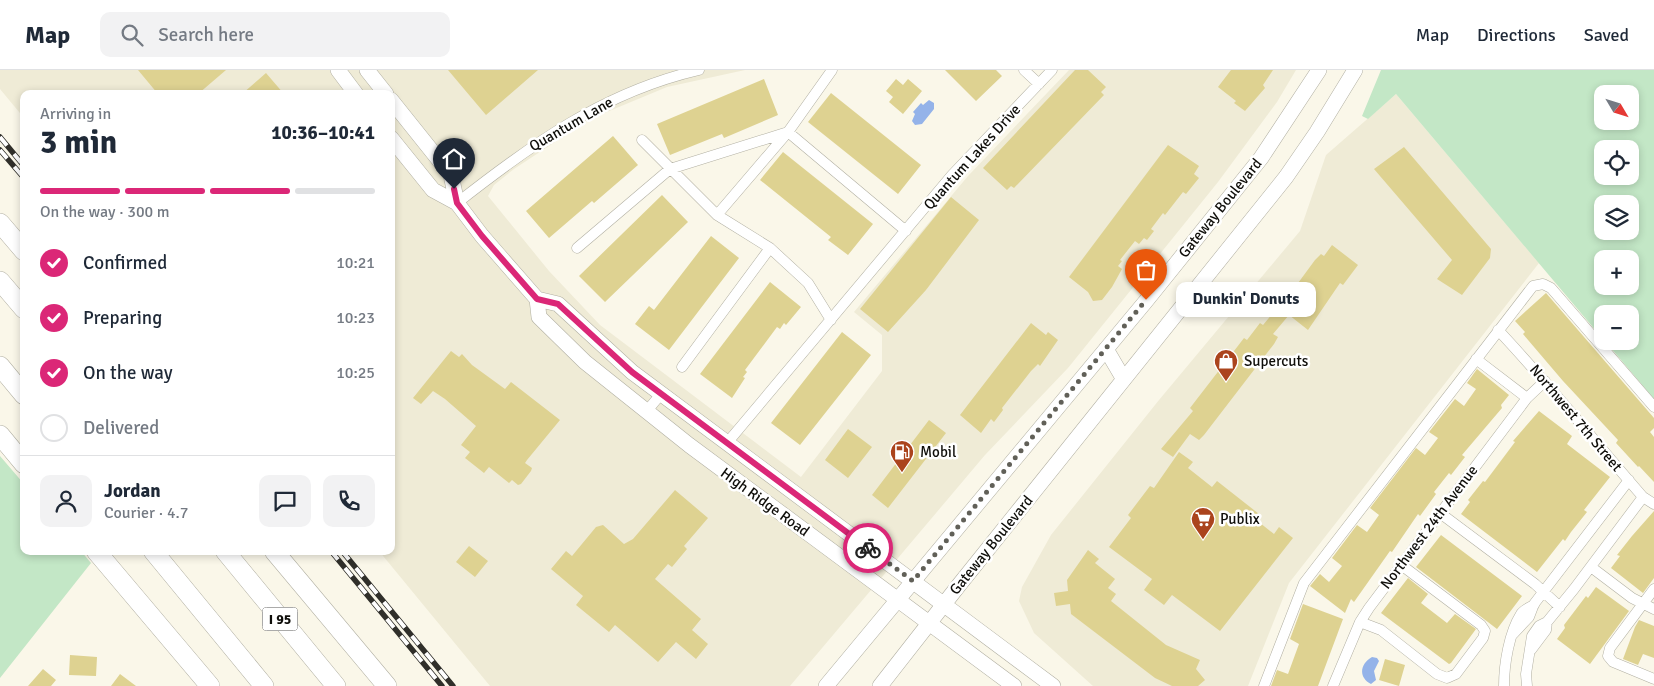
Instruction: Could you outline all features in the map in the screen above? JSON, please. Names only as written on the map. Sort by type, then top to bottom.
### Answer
[{"type":"highway","points":[[0,223],[20,246]]},
{"type":"highway","points":[[0,281],[20,304]]},
{"type":"highway","points":[[0,366],[20,390]]},
{"type":"highway","points":[[0,435],[20,459]]},
{"type":"highway","points":[[99,555],[210,686]]},
{"type":"highway","points":[[156,555],[264,686]]},
{"type":"highway","name":"I 95","points":[[227,555],[336,686]]},
{"type":"highway","points":[[277,555],[387,686]]},
{"type":"street","points":[[338,70],[353,90]]},
{"type":"street","points":[[367,70],[383,90]]},
{"type":"street","name":"Quantum Lane","points":[[457,203],[519,154],[585,113],[656,83],[699,70]]},
{"type":"street","points":[[717,215],[788,132],[832,70]]},
{"type":"street","points":[[1024,70],[1039,84]]},
{"type":"street","name":"Quantum Lakes Drive","points":[[727,443],[952,174],[1052,70]]},
{"type":"street","name":"Gateway Boulevard","points":[[826,686],[1106,349],[1261,158],[1319,70]]},
{"type":"street","name":"Gateway Boulevard","points":[[880,686],[1123,378],[1286,177],[1317,132],[1355,70]]},
{"type":"street","name":"High Ridge Road","points":[[395,105],[450,175],[457,203],[482,236],[537,299],[539,317],[585,362],[646,412],[1014,686]]},
{"type":"street","points":[[577,248],[670,169],[788,132]]},
{"type":"street","points":[[788,132],[906,231]]},
{"type":"street","points":[[642,140],[717,215],[770,248],[808,282],[831,320]]},
{"type":"street","name":"High Ridge Road","points":[[395,143],[433,190],[457,203]]},
{"type":"street","points":[[682,367],[770,248]]},
{"type":"street","points":[[1264,686],[1304,583],[1533,286],[1543,284],[1551,288],[1654,407]]},
{"type":"street","name":"High Ridge Road","points":[[537,299],[558,304],[602,347],[661,394],[1053,686]]},
{"type":"street","name":"Northwest 7th Street","points":[[1498,330],[1545,381],[1643,497],[1654,504]]},
{"type":"street","points":[[1106,349],[1123,378]]},
{"type":"street","points":[[1476,360],[1527,398]]},
{"type":"street","name":"Northwest 24th Avenue","points":[[1333,686],[1360,622],[1400,564],[1527,398],[1545,381]]},
{"type":"street","points":[[646,412],[661,394]]},
{"type":"street","points":[[1504,686],[1504,663],[1521,613],[1534,604],[1543,593],[1629,480]]},
{"type":"street","points":[[1527,686],[1526,674],[1529,653],[1535,632],[1560,607],[1643,497]]},
{"type":"street","points":[[1440,513],[1535,584],[1560,607]]},
{"type":"street","points":[[1360,622],[1381,630],[1437,674],[1447,678],[1456,674],[1483,638],[1485,631],[1481,625],[1400,564]]},
{"type":"street","points":[[1591,567],[1642,604],[1654,609]]},
{"type":"street","points":[[1654,590],[1610,648],[1608,656],[1613,662],[1654,678]]},
{"type":"street","points":[[1514,634],[1529,617],[1534,604]]},
{"type":"street","points":[[1529,653],[1546,630],[1547,622]]},
{"type":"street","points":[[1522,624],[1535,632]]},
{"type":"shaded area","points":[[0,70],[745,70],[667,87],[590,119],[514,169],[494,185],[488,196],[549,271],[600,325],[801,477],[882,371],[882,335],[854,312],[968,176],[1069,70],[1296,70],[1277,102],[1218,182],[1068,368],[985,455],[790,686],[490,686],[382,555],[395,555],[395,90],[20,90],[20,113],[0,89]]},
{"type":"shaded area","points":[[1396,94],[1539,263],[1289,583],[1248,686],[1093,686],[1034,633],[1019,601],[1022,587],[1051,535],[1159,400],[1300,231],[1326,155]]},
{"type":"green space","points":[[1381,70],[1654,70],[1654,399],[1613,350],[1639,350],[1639,305],[1594,305],[1594,329],[1396,94],[1368,119],[1362,116]]},
{"type":"green space","points":[[0,456],[20,479],[20,555],[84,555],[91,563],[0,678]]},
{"type":"water","points":[[929,100],[934,103],[934,109],[922,124],[915,125],[912,121],[915,114],[913,112],[921,103],[923,105]]},
{"type":"water","points":[[1372,657],[1377,658],[1379,661],[1374,671],[1376,680],[1371,684],[1364,678],[1362,670],[1365,663]]},
{"type":"building","points":[[138,70],[226,70],[203,90],[155,90]]},
{"type":"building","points":[[448,70],[538,70],[486,115]]},
{"type":"building","points":[[945,70],[996,70],[1002,76],[976,101]]},
{"type":"building","points":[[1075,70],[1088,70],[1106,87],[1101,92],[1104,95],[1014,188],[1011,186],[1007,190],[983,168]]},
{"type":"building","points":[[1231,70],[1273,70],[1263,85],[1265,88],[1245,111],[1218,87]]},
{"type":"building","points":[[266,73],[281,90],[247,90]]},
{"type":"building","points":[[764,79],[778,115],[724,138],[722,134],[670,155],[657,124]]},
{"type":"building","points":[[896,79],[903,85],[908,79],[922,91],[903,114],[889,102],[893,97],[886,91]]},
{"type":"building","points":[[831,93],[921,165],[898,194],[808,122]]},
{"type":"building","points":[[613,136],[638,165],[549,238],[526,211]]},
{"type":"building","points":[[1168,145],[1199,166],[1194,174],[1199,178],[1186,194],[1183,192],[1165,215],[1163,213],[1151,229],[1154,231],[1147,240],[1144,238],[1139,244],[1135,241],[1120,260],[1122,261],[1118,266],[1122,269],[1112,287],[1102,300],[1093,301],[1088,292],[1069,277]]},
{"type":"building","points":[[1404,147],[1491,249],[1490,258],[1462,295],[1437,279],[1452,260],[1374,169]]},
{"type":"building","points":[[783,152],[873,224],[848,255],[828,240],[831,237],[760,180]]},
{"type":"building","points":[[662,195],[688,222],[605,302],[579,276]]},
{"type":"building","points":[[951,197],[979,220],[926,290],[888,332],[860,309]]},
{"type":"building","points":[[711,236],[739,258],[669,350],[635,324],[649,306],[654,310]]},
{"type":"building","points":[[1332,245],[1358,265],[1343,285],[1340,283],[1308,330],[1289,315],[1273,334],[1278,337],[1274,344],[1204,435],[1199,440],[1190,434],[1173,457],[1161,449],[1193,411],[1190,408],[1244,338],[1247,340],[1260,323],[1263,325],[1274,312],[1276,313],[1315,260],[1321,254],[1324,256]]},
{"type":"building","points":[[770,282],[801,307],[786,325],[784,323],[780,329],[777,327],[745,370],[747,372],[743,377],[745,378],[732,398],[700,374]]},
{"type":"building","points":[[1546,293],[1654,418],[1654,428],[1650,432],[1654,437],[1654,482],[1616,443],[1618,440],[1563,381],[1523,334],[1525,332],[1515,321]]},
{"type":"building","points":[[1031,323],[1046,335],[1048,332],[1058,340],[1040,366],[1038,364],[1031,371],[1002,408],[1003,410],[994,422],[991,419],[981,433],[960,415]]},
{"type":"building","points":[[842,332],[871,355],[800,445],[771,423]]},
{"type":"building","points":[[451,351],[459,357],[462,354],[472,365],[505,389],[511,382],[560,420],[525,463],[532,468],[521,484],[518,485],[512,480],[509,483],[489,467],[484,473],[465,458],[470,452],[461,445],[476,426],[445,399],[433,391],[421,404],[413,398]]},
{"type":"building","points":[[1477,369],[1509,395],[1501,405],[1502,408],[1462,455],[1465,457],[1434,492],[1436,494],[1420,516],[1418,514],[1354,602],[1351,599],[1345,613],[1310,586],[1320,574],[1329,582],[1342,566],[1332,558],[1357,525],[1367,532],[1379,515],[1370,508],[1416,448],[1425,455],[1438,438],[1429,432],[1455,399],[1464,406],[1476,389],[1467,383]]},
{"type":"building","points":[[1539,411],[1572,436],[1567,444],[1610,477],[1584,510],[1587,512],[1565,541],[1563,539],[1537,572],[1461,514],[1470,502],[1468,500],[1483,481],[1485,482],[1515,442],[1513,441]]},
{"type":"building","name":"Mobil","points":[[929,420],[946,433],[888,508],[872,495]]},
{"type":"building","points":[[848,429],[872,447],[848,478],[825,460]]},
{"type":"building","name":"Publix","points":[[1179,452],[1193,462],[1188,468],[1212,487],[1217,481],[1259,514],[1255,519],[1274,534],[1279,527],[1293,538],[1220,631],[1172,595],[1164,605],[1144,590],[1152,579],[1109,547],[1131,518],[1128,515],[1150,486],[1154,488]]},
{"type":"building","points":[[675,490],[708,518],[684,546],[687,549],[672,567],[668,564],[655,579],[701,619],[692,630],[708,644],[696,659],[676,642],[658,662],[615,625],[609,632],[576,605],[583,596],[551,569],[566,551],[572,556],[596,527],[603,525],[624,544],[633,539]]},
{"type":"building","points":[[1654,511],[1654,578],[1643,593],[1611,568],[1620,556],[1617,555]]},
{"type":"building","points":[[1441,535],[1522,596],[1497,629],[1416,567]]},
{"type":"building","points":[[469,546],[488,561],[475,577],[456,562]]},
{"type":"building","points":[[1088,550],[1099,559],[1095,563],[1115,579],[1108,588],[1116,594],[1111,601],[1166,645],[1200,660],[1196,669],[1205,680],[1198,686],[1172,686],[1155,678],[1071,614],[1070,604],[1056,606],[1054,593],[1068,591],[1067,580]]},
{"type":"building","points":[[1408,578],[1428,594],[1421,603],[1447,623],[1455,614],[1476,629],[1449,664],[1381,613]]},
{"type":"building","points":[[1596,587],[1629,611],[1590,664],[1557,639],[1565,628],[1564,625],[1586,596],[1588,598]]},
{"type":"building","points":[[1303,604],[1343,619],[1318,686],[1271,686],[1277,670],[1288,674],[1299,644],[1290,639]]},
{"type":"building","points":[[1639,620],[1654,626],[1654,658],[1643,654],[1638,665],[1623,659]]},
{"type":"building","points":[[70,655],[97,657],[96,676],[69,675]]},
{"type":"building","points":[[1385,659],[1405,665],[1399,686],[1379,680]]},
{"type":"building","points":[[43,669],[56,680],[51,686],[28,686]]},
{"type":"building","points":[[120,674],[136,686],[111,686]]},
{"type":"railway","points":[[0,137],[20,161]]},
{"type":"railway","points":[[0,150],[20,173]]},
{"type":"railway","points":[[334,555],[442,686]]},
{"type":"railway","points":[[345,555],[453,686]]},
{"type":"way so far","points":[[868,548],[913,581],[1146,300]]},
{"type":"place","name":"Dunkin' Donuts","points":[[1146,300]]},
{"type":"place","name":"Supercuts","points":[[1226,382]]},
{"type":"place","name":"Mobil","points":[[902,473]]},
{"type":"place","name":"Publix","points":[[1203,540]]},
{"type":"route","points":[[454,189],[457,203],[482,236],[537,299],[558,304],[602,347],[632,372],[868,548]]}]
